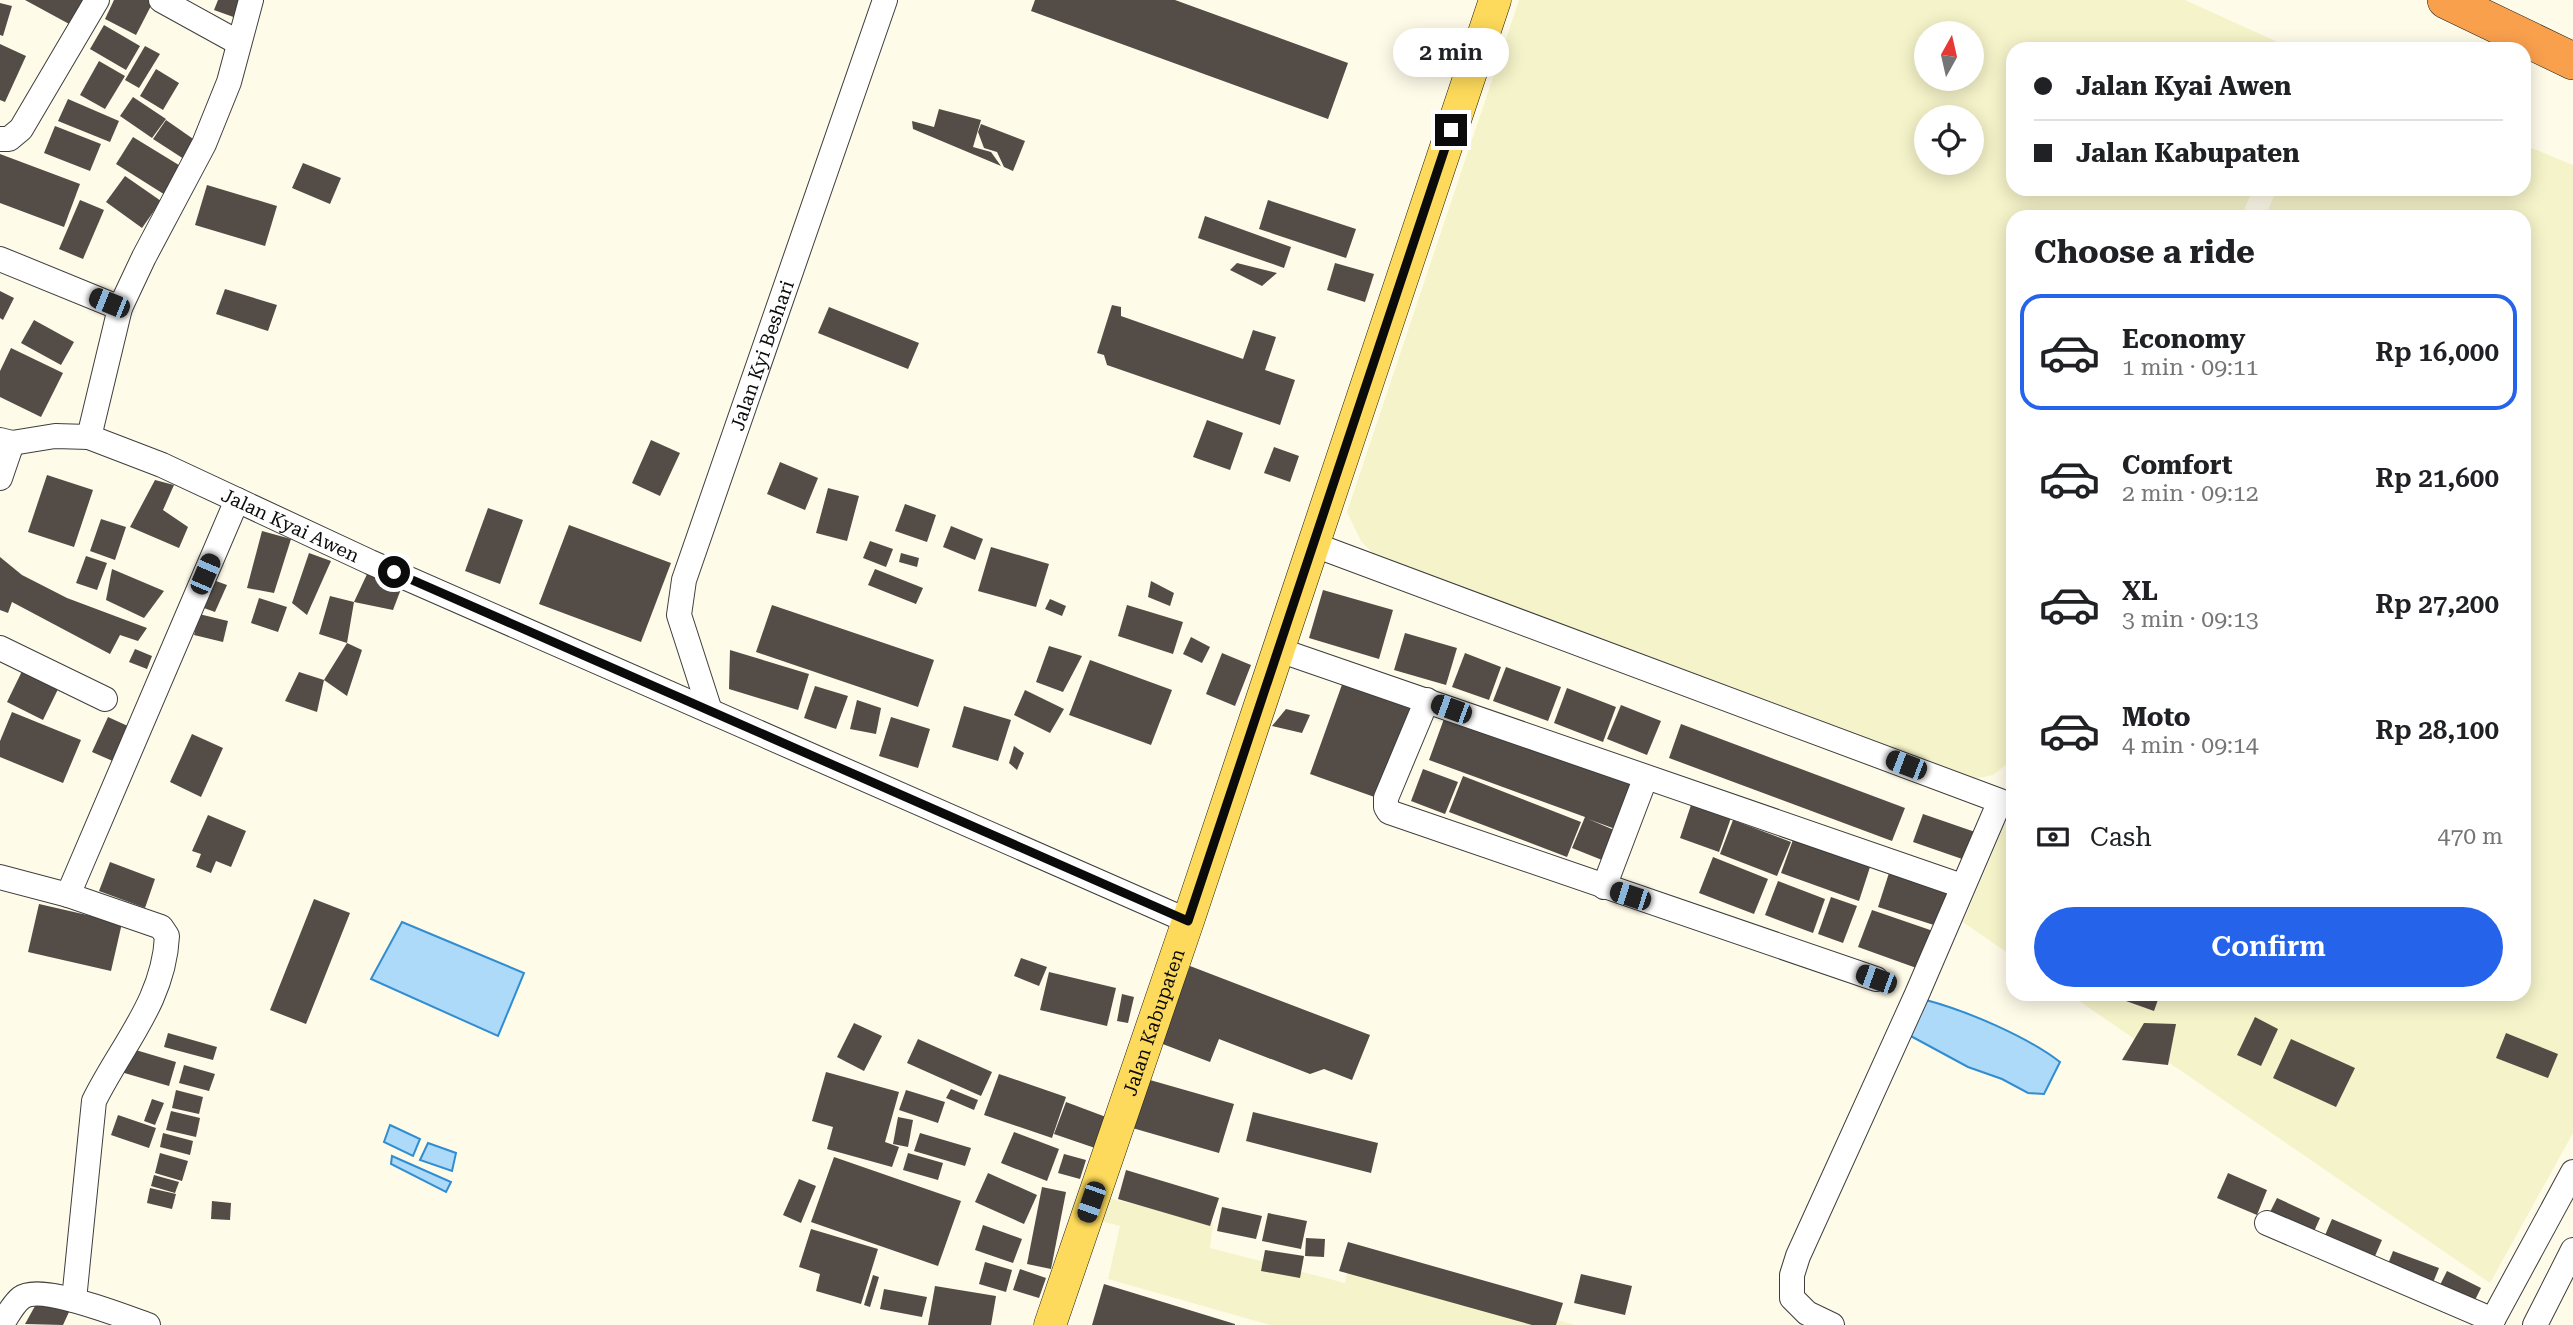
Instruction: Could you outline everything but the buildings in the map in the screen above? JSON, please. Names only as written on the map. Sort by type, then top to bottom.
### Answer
[{"type":"highway","points":[[2446,0],[2573,61]]},
{"type":"highway","points":[[2490,0],[2573,39]]},
{"type":"main road","name":"Jalan Kabupaten","points":[[1050,1325],[1188,921],[1495,0]]},
{"type":"street","points":[[0,139],[9,139],[21,129],[97,0]]},
{"type":"street","points":[[161,0],[239,43]]},
{"type":"street","points":[[89,437],[120,308],[204,144],[229,82],[251,0]]},
{"type":"street","name":"Jalan Kyi Beshari","points":[[710,711],[679,615],[684,580],[885,0]]},
{"type":"street","points":[[0,259],[120,308]]},
{"type":"street","name":"Jalan Kyai Awen","points":[[6,442],[55,436],[89,437],[162,465],[369,562],[1188,921]]},
{"type":"street","points":[[0,478],[6,442]]},
{"type":"street","points":[[68,895],[237,500]]},
{"type":"street","points":[[1312,544],[2000,801],[1917,994],[1798,1256],[1793,1275],[1792,1298],[1807,1313],[1832,1325]]},
{"type":"street","points":[[0,648],[106,699]]},
{"type":"street","points":[[1279,650],[1645,779],[1962,886]]},
{"type":"street","points":[[1427,700],[1386,798],[1389,812],[1876,979]]},
{"type":"street","points":[[1604,887],[1645,779]]},
{"type":"street","points":[[0,877],[68,895],[161,927],[167,936],[164,965],[142,1022],[107,1074],[94,1101],[75,1300]]},
{"type":"street","points":[[2267,1223],[2492,1323],[2566,1202],[2573,1172]]},
{"type":"street","points":[[2535,1325],[2573,1250]]},
{"type":"street","points":[[1,1325],[21,1298],[35,1293],[75,1300],[148,1325]]},
{"type":"shaded area","points":[[1519,0],[2185,0],[2278,42],[2006,42],[2006,196],[2250,196],[2244,210],[2006,210],[2006,765],[1993,775],[1974,779],[1380,561],[1361,541],[1347,512]]},
{"type":"shaded area","points":[[2531,148],[2573,165],[2573,1133],[2490,1283],[2079,1001],[2531,1001],[2531,210],[2268,210],[2274,196],[2531,196]]},
{"type":"shaded area","points":[[2006,821],[2006,952],[1963,922]]},
{"type":"shaded area","points":[[1108,1198],[1213,1223],[1210,1248],[1345,1283],[1349,1263],[1575,1325],[1270,1325],[1108,1279],[1120,1226],[1100,1221]]},
{"type":"water","points":[[402,922],[524,973],[498,1036],[371,979]]},
{"type":"water","points":[[1926,1000],[1996,1025],[2060,1062],[2044,1094],[2028,1093],[2002,1079],[1968,1067],[1907,1034]]},
{"type":"water","points":[[390,1125],[420,1139],[413,1156],[384,1142]]},
{"type":"water","points":[[428,1143],[456,1153],[452,1171],[420,1160]]},
{"type":"water","points":[[392,1156],[451,1182],[446,1192],[391,1164]]},
{"type":"route","points":[[394,572],[1188,921],[1451,130]]}]
